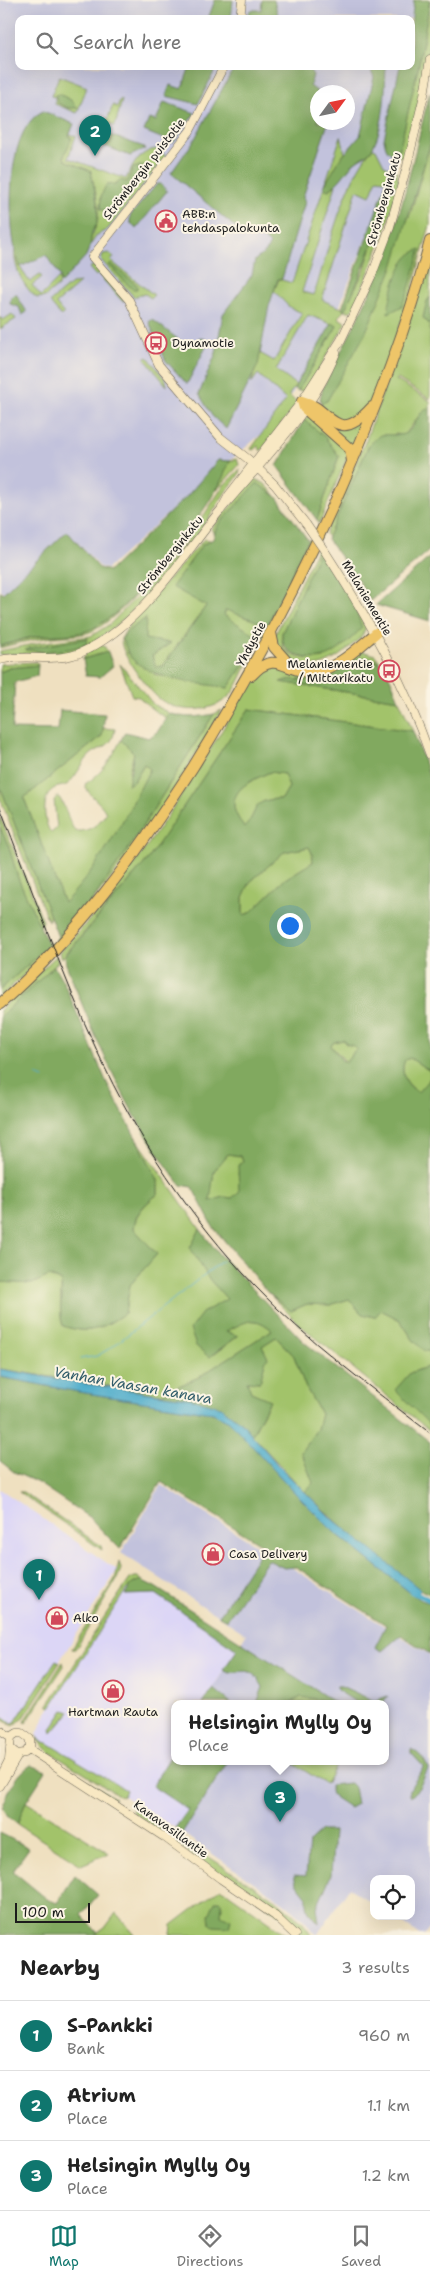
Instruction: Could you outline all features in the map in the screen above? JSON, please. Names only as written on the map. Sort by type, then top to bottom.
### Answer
[{"type":"highway","name":"Yhdystie","points":[[0,1004],[61,946],[116,880],[155,826],[242,687],[324,527],[352,462],[378,400],[404,329],[430,241]]},
{"type":"highway","points":[[305,404],[340,424],[346,424],[359,420],[378,400]]},
{"type":"highway","points":[[305,404],[350,449],[352,462]]},
{"type":"highway","points":[[271,633],[274,647],[280,657],[300,670],[313,672],[327,668],[342,659],[376,634]]},
{"type":"highway","points":[[242,687],[264,665],[276,662],[292,666]]},
{"type":"street","points":[[240,15],[242,0]]},
{"type":"street","name":"Strömberginkatu","points":[[0,660],[25,657],[57,659],[84,651],[103,639],[134,614],[154,594],[221,510],[229,494],[256,466],[305,404],[326,374],[372,275],[389,230],[424,95],[430,59]]},
{"type":"street","name":"Strömbergin puistotie","points":[[222,70],[190,131],[92,257],[129,300],[159,365],[213,430],[256,466]]},
{"type":"street","name":"Melaniementie","points":[[256,466],[286,497],[306,524],[376,634],[402,684],[430,756]]},
{"type":"street","points":[[0,1730],[11,1737]]},
{"type":"street","points":[[0,1786],[19,1754],[29,1749],[31,1742],[26,1734],[17,1733],[11,1737]]},
{"type":"street","points":[[0,1778],[9,1760],[11,1737]]},
{"type":"street","points":[[10,1748],[19,1754]]},
{"type":"street","name":"Kanavasillantie","points":[[29,1749],[164,1837],[221,1880],[275,1916],[295,1935]]},
{"type":"shaded area","points":[[0,0],[424,0],[415,46],[415,15],[15,15],[15,70],[410,70],[389,179],[327,339],[272,425],[175,507],[107,569],[100,567],[67,531],[4,592],[0,590]]},
{"type":"shaded area","points":[[161,1485],[430,1655],[430,1927],[424,1935],[420,1935],[398,1920],[415,1920],[415,1875],[370,1875],[370,1901],[349,1888],[317,1935],[302,1918],[284,1903],[182,1833],[225,1765],[389,1765],[389,1700],[227,1700],[213,1688],[246,1634],[121,1553]]},
{"type":"shaded area","points":[[0,1489],[117,1570],[23,1719],[12,1723],[0,1715]]},
{"type":"shaded area","points":[[134,1583],[149,1584],[240,1645],[205,1700],[171,1700],[171,1756],[153,1786],[188,1810],[175,1828],[43,1746],[37,1734],[47,1713],[126,1590]]},
{"type":"green space","points":[[215,0],[233,0],[231,15],[209,15]]},
{"type":"green space","points":[[262,0],[274,0],[278,15],[248,15],[250,10],[261,10]]},
{"type":"green space","points":[[414,0],[430,0],[419,64],[398,156],[391,154],[385,146],[384,139],[399,70],[415,70],[415,15],[412,15]]},
{"type":"green space","points":[[430,0],[430,40],[420,99],[406,158],[398,156],[419,64]]},
{"type":"green space","points":[[189,70],[215,70],[198,104],[166,96],[170,85],[182,89]]},
{"type":"green space","points":[[233,70],[310,70],[313,75],[310,85],[310,130],[326,130],[303,197],[305,202],[282,279],[278,279],[269,306],[258,365],[226,429],[212,416],[199,394],[216,353],[223,314],[252,275],[255,260],[266,252],[270,244],[255,231],[248,238],[171,173],[193,142]]},
{"type":"green space","points":[[371,70],[386,70],[384,107],[377,138],[371,150],[355,162],[336,184],[329,190],[323,188],[340,159],[360,136],[374,77]]},
{"type":"green space","points":[[59,76],[87,87],[77,113],[55,104],[55,97],[51,96]]},
{"type":"green space","points":[[430,92],[430,145],[393,267],[365,334],[327,401],[321,403],[320,398],[324,385],[369,295],[391,240]]},
{"type":"green space","points":[[59,94],[71,100],[78,108],[68,108],[58,103],[55,95]]},
{"type":"green space","points":[[120,100],[122,100],[115,126],[106,123],[113,105],[117,107]]},
{"type":"green space","points":[[164,102],[195,113],[173,143],[144,131],[149,119],[156,121]]},
{"type":"green space","points":[[43,111],[74,124],[69,136],[72,138],[64,156],[65,160],[91,171],[98,208],[97,224],[92,232],[86,256],[60,284],[60,276],[46,255],[20,267],[13,237],[11,205],[13,168],[17,149],[23,133],[31,120]]},
{"type":"green space","points":[[89,128],[144,147],[145,149],[130,156],[85,138]]},
{"type":"green space","points":[[69,134],[76,136],[68,158],[126,179],[134,164],[145,153],[156,149],[165,155],[164,159],[108,229],[97,235],[90,246],[98,217],[97,197],[91,171],[65,160],[64,156],[71,138]]},
{"type":"green space","points":[[341,136],[345,153],[340,159],[329,190],[336,185],[302,292],[314,295],[345,197],[363,161],[373,148],[376,149],[384,165],[396,171],[399,181],[385,232],[354,308],[351,311],[344,311],[338,317],[346,323],[306,391],[298,391],[337,326],[308,315],[276,370],[296,385],[289,395],[296,402],[295,406],[261,451],[258,446],[253,450],[251,449],[286,400],[258,374],[251,384],[260,353],[274,361],[302,313],[289,307],[274,291],[279,279],[292,283]],"holes":[[[377,179],[393,181],[364,271],[344,310],[322,300],[357,190],[370,196]]]},
{"type":"green space","points":[[430,145],[430,225],[411,293],[387,363],[319,524],[317,520],[339,456],[304,420],[321,403],[327,401],[411,212]],"holes":[[[407,258],[389,313],[391,297]]]},
{"type":"green space","points":[[143,165],[147,166],[108,212],[100,209],[101,196],[106,185],[115,184],[120,180],[127,182],[133,168]]},
{"type":"green space","points":[[387,181],[393,181],[383,215],[344,311],[342,308]]},
{"type":"green space","points":[[157,184],[161,184],[167,191],[136,229],[130,222],[130,216]]},
{"type":"green space","points":[[15,247],[20,267],[29,281],[40,275],[42,277],[32,285],[41,296],[59,278],[60,284],[45,297],[37,298],[23,282],[15,261]]},
{"type":"green space","points":[[421,249],[408,292],[401,307],[388,313],[391,295],[401,267],[413,253]]},
{"type":"green space","points":[[109,253],[114,257],[111,261],[154,295],[151,298],[145,294],[134,297],[101,260],[103,254]]},
{"type":"green space","points":[[430,258],[430,297],[427,301],[423,318],[430,325],[430,399],[398,379],[396,380],[430,401],[430,408],[422,412],[403,435],[395,434],[369,445],[328,537],[325,534],[366,440]]},
{"type":"green space","points":[[111,264],[137,285],[137,289],[132,289],[109,265]]},
{"type":"green space","points":[[94,265],[124,300],[123,302],[98,274],[96,276],[89,268]]},
{"type":"green space","points":[[80,283],[56,304],[64,314],[61,316],[51,304],[51,301],[71,284]]},
{"type":"green space","points":[[16,294],[27,312],[22,315],[19,307],[10,304],[11,297]]},
{"type":"green space","points":[[430,297],[430,325],[423,318],[427,301]]},
{"type":"green space","points":[[12,314],[16,319],[0,329],[0,317],[3,320]]},
{"type":"green space","points":[[152,319],[188,347],[200,338],[205,339],[206,347],[187,384],[166,361],[149,322]]},
{"type":"green space","points":[[332,323],[337,326],[298,391],[294,388]]},
{"type":"green space","points":[[148,357],[166,380],[167,386],[145,359]]},
{"type":"green space","points":[[430,408],[430,550],[370,601],[360,583],[327,539],[369,445],[380,435],[404,434],[412,428],[422,412]]},
{"type":"green space","points":[[304,420],[324,436],[339,456],[317,520],[277,466]]},
{"type":"green space","points":[[237,459],[239,465],[216,491],[230,461]]},
{"type":"green space","points":[[218,460],[230,461],[219,485],[205,508],[156,572],[117,611],[99,625],[83,632],[33,637],[0,646],[0,592],[3,593],[67,531],[99,568],[109,571],[188,495]]},
{"type":"green space","points":[[240,469],[239,474],[209,518],[175,564],[135,609],[113,628],[92,642],[72,651],[54,654],[0,655],[0,651],[38,643],[91,636],[110,624],[162,571],[188,539],[224,485]]},
{"type":"green space","points":[[255,479],[265,484],[276,496],[257,484],[217,526],[214,535],[211,528]]},
{"type":"green space","points":[[257,483],[276,496],[308,540],[267,625],[226,610],[224,615],[261,639],[228,688],[177,680],[142,667],[130,657],[121,639],[130,629],[146,618],[145,639],[171,643],[152,656],[156,667],[163,666],[206,606],[172,587],[202,545],[213,539],[217,526]]},
{"type":"green space","points":[[204,539],[210,540],[202,545],[206,606],[162,666],[156,667],[152,656],[170,643],[126,644],[127,653],[156,675],[228,688],[261,639],[223,615],[226,609],[267,625],[308,540],[312,539],[272,619],[232,693],[218,704],[191,710],[172,706],[156,696],[129,661],[121,639],[130,623]]},
{"type":"green space","points":[[318,547],[321,551],[282,633],[283,646],[290,654],[296,656],[308,659],[324,658],[354,604],[366,626],[359,638],[340,655],[331,661],[314,666],[298,662],[279,650],[275,635]]},
{"type":"green space","points":[[172,552],[123,608],[101,626],[90,632],[72,636],[40,639],[0,648],[0,646],[34,637],[84,632],[102,623],[117,612]]},
{"type":"green space","points":[[319,552],[354,604],[362,628],[340,649],[332,654],[316,659],[306,658],[288,651],[284,644],[282,633]]},
{"type":"green space","points":[[430,557],[430,621],[376,605]]},
{"type":"green space","points":[[88,638],[86,644],[71,649],[25,650],[29,648]]},
{"type":"green space","points":[[99,645],[104,646],[108,652],[83,659],[86,653]]},
{"type":"green space","points":[[361,651],[375,655],[380,662],[363,659],[348,664],[319,680],[286,680],[281,682],[399,700],[413,731],[249,709],[149,858],[62,958],[60,952],[111,895],[172,809],[255,676],[269,668],[277,667],[285,667],[317,676],[323,675],[329,673]]},
{"type":"green space","points":[[108,652],[113,666],[100,677],[86,676],[83,659]]},
{"type":"green space","points":[[362,657],[377,662],[382,666],[390,678],[399,700],[280,682],[285,680],[319,680],[330,676]]},
{"type":"green space","points":[[37,662],[38,665],[10,668],[0,672],[0,664]]},
{"type":"green space","points":[[120,664],[154,705],[169,713],[166,718],[139,697],[132,696]]},
{"type":"green space","points":[[38,665],[37,676],[15,682],[12,729],[58,730],[60,710],[105,714],[102,736],[24,798],[64,903],[90,873],[101,856],[122,822],[150,769],[144,764],[134,781],[128,785],[134,753],[121,740],[125,732],[149,738],[158,731],[169,713],[192,717],[214,714],[125,854],[88,906],[58,937],[0,786],[0,672],[10,668]]},
{"type":"green space","points":[[249,709],[413,731],[430,778],[430,1071],[410,1058],[405,1060],[403,1070],[407,1083],[418,1092],[430,1078],[430,1351],[424,1351],[414,1341],[400,1320],[381,1310],[375,1317],[362,1314],[349,1299],[330,1305],[307,1304],[291,1311],[268,1293],[213,1227],[192,1187],[181,1185],[145,1133],[115,1079],[89,1022],[66,964],[65,956],[149,858]],"holes":[[[270,772],[284,774],[289,787],[282,799],[264,801],[260,804],[244,828],[235,812],[235,799],[241,788]],[[309,847],[313,862],[285,879],[250,913],[243,915],[243,897],[250,882],[284,852]],[[343,1040],[346,1044],[354,1046],[356,1049],[346,1062],[342,1060],[331,1046],[334,1042]],[[228,1154],[240,1156],[243,1161],[238,1165],[239,1192],[232,1198],[224,1197],[210,1201],[214,1171]]]},
{"type":"green space","points":[[222,710],[146,831],[81,916],[57,943],[56,939],[88,906],[125,854],[214,714]]},
{"type":"green space","points":[[103,728],[115,729],[112,740],[90,755],[69,783],[55,788],[47,796],[45,816],[51,833],[57,828],[54,800],[58,796],[75,831],[89,829],[103,817],[106,813],[104,809],[89,792],[85,784],[106,765],[121,740],[134,753],[129,771],[134,781],[144,764],[151,769],[101,857],[64,904],[24,798],[102,736]]},
{"type":"green space","points":[[270,772],[284,774],[289,787],[282,799],[265,801],[260,804],[244,829],[234,807],[236,794],[251,781]]},
{"type":"green space","points":[[0,786],[50,915],[48,921],[0,798]]},
{"type":"green space","points":[[0,817],[43,921],[40,927],[18,878],[9,847],[0,827]]},
{"type":"green space","points":[[0,827],[9,847],[18,878],[49,946],[0,990]]},
{"type":"green space","points":[[309,847],[313,862],[285,879],[250,913],[243,915],[243,897],[250,882],[284,852]]},
{"type":"green space","points":[[51,943],[53,948],[0,997],[0,990]]},
{"type":"green space","points":[[56,956],[58,962],[0,1017],[0,1010]]},
{"type":"green space","points":[[54,966],[64,983],[106,1081],[158,1180],[158,1194],[139,1213],[134,1229],[157,1254],[130,1285],[125,1313],[102,1327],[89,1330],[63,1326],[61,1315],[61,1281],[49,1276],[32,1284],[0,1282],[0,1017]]},
{"type":"green space","points":[[343,1040],[346,1044],[354,1046],[356,1049],[346,1062],[331,1046],[334,1042]]},
{"type":"green space","points":[[410,1058],[430,1071],[430,1078],[419,1092],[405,1079],[403,1065],[405,1060]]},
{"type":"green space","points":[[134,1135],[200,1229],[191,1248],[210,1280],[228,1299],[202,1313],[210,1357],[237,1337],[225,1331],[244,1322],[254,1320],[272,1330],[199,1377],[161,1394],[0,1369],[0,1282],[32,1284],[49,1276],[61,1281],[60,1309],[63,1326],[73,1329],[89,1330],[102,1327],[125,1313],[130,1285],[157,1254],[134,1230],[136,1219],[142,1209],[158,1194],[158,1180]]},
{"type":"green space","points":[[228,1154],[241,1156],[243,1162],[238,1173],[241,1183],[239,1193],[232,1198],[224,1197],[209,1202],[214,1171]]},
{"type":"green space","points":[[200,1229],[218,1253],[304,1342],[430,1442],[430,1594],[402,1578],[305,1492],[313,1483],[301,1452],[317,1429],[321,1414],[305,1386],[294,1356],[276,1337],[262,1346],[268,1358],[265,1362],[260,1382],[247,1381],[251,1392],[270,1400],[252,1435],[242,1423],[161,1394],[199,1377],[272,1330],[255,1321],[239,1325],[226,1331],[238,1336],[209,1357],[196,1346],[190,1329],[202,1313],[227,1299],[210,1280],[190,1248]]},
{"type":"green space","points":[[268,1293],[291,1311],[307,1304],[330,1305],[349,1299],[362,1314],[381,1310],[400,1320],[414,1341],[424,1351],[430,1351],[430,1366],[410,1373],[396,1391],[430,1425],[430,1431],[299,1324]]},
{"type":"green space","points":[[276,1337],[294,1356],[305,1386],[321,1414],[317,1429],[301,1452],[314,1484],[305,1492],[252,1435],[270,1401],[251,1392],[246,1381],[260,1382],[265,1362],[262,1346]]},
{"type":"green space","points":[[430,1366],[430,1425],[395,1390],[410,1373]]},
{"type":"green space","points":[[0,1377],[79,1392],[213,1413],[229,1420],[296,1494],[333,1531],[408,1591],[421,1600],[430,1603],[430,1654],[401,1635],[382,1651],[375,1647],[386,1625],[296,1567],[284,1568],[268,1560],[227,1620],[219,1616],[264,1546],[161,1482],[120,1549],[90,1518],[38,1483],[14,1472],[0,1461]]},
{"type":"green space","points":[[19,1492],[23,1492],[101,1546],[102,1550]]},
{"type":"green space","points":[[119,1562],[121,1569],[117,1579],[80,1642],[75,1649],[72,1649],[115,1579]]},
{"type":"green space","points":[[135,1577],[141,1580],[126,1590],[51,1707],[49,1706],[49,1703],[119,1594],[130,1579]]},
{"type":"green space","points":[[141,1580],[155,1587],[331,1700],[301,1697],[296,1700],[258,1700],[263,1687],[252,1673],[229,1673],[223,1670],[237,1650],[156,1594],[125,1595],[131,1585]]},
{"type":"green space","points":[[56,1660],[60,1662],[23,1719],[13,1725],[0,1719],[0,1715],[12,1723],[15,1722]]},
{"type":"green space","points":[[63,1662],[64,1666],[26,1723],[25,1721]]},
{"type":"green space","points":[[337,1686],[341,1686],[372,1700],[352,1700],[337,1690]]},
{"type":"green space","points":[[213,1688],[227,1700],[205,1700]]},
{"type":"green space","points":[[301,1697],[322,1700],[296,1700]]},
{"type":"green space","points":[[64,1710],[70,1712],[52,1733],[51,1729]]},
{"type":"green space","points":[[37,1736],[42,1742],[48,1743],[126,1790],[123,1797],[48,1751],[38,1741]]},
{"type":"green space","points":[[411,1749],[422,1757],[428,1769],[419,1788],[411,1797],[410,1789],[423,1766],[411,1753]]},
{"type":"green space","points":[[171,1755],[171,1765],[225,1765],[182,1833],[175,1828],[188,1810],[152,1786]]},
{"type":"green space","points":[[31,1765],[46,1771],[26,1802],[17,1824],[7,1816],[2,1808],[17,1779]]},
{"type":"green space","points":[[295,1765],[337,1765],[326,1784]]},
{"type":"green space","points":[[68,1768],[115,1798],[114,1799]]},
{"type":"green space","points":[[350,1783],[354,1787],[357,1804],[350,1808],[332,1796],[330,1785]]},
{"type":"green space","points":[[26,1802],[109,1853],[81,1865],[17,1824]]},
{"type":"green space","points":[[133,1808],[277,1901],[302,1922],[312,1935],[301,1935],[290,1919],[274,1911],[213,1869],[133,1812]]},
{"type":"green space","points":[[321,1831],[334,1831],[331,1875],[317,1907],[319,1923],[309,1912],[307,1897],[296,1883],[294,1875],[306,1876],[309,1842]]},
{"type":"green space","points":[[0,1833],[29,1848],[14,1869],[14,1872],[47,1899],[57,1903],[75,1875],[98,1895],[81,1915],[98,1933],[95,1935],[0,1935]]},
{"type":"green space","points":[[221,1888],[287,1935],[171,1935],[172,1925]]},
{"type":"green space","points":[[215,1901],[220,1901],[222,1906],[221,1915],[231,1920],[229,1927],[213,1926],[210,1923],[209,1915]]},
{"type":"green space","points":[[116,1913],[135,1935],[95,1935],[105,1928]]},
{"type":"water","points":[[0,1369],[193,1399],[221,1407],[242,1423],[278,1465],[329,1516],[421,1590],[415,1596],[333,1531],[229,1421],[213,1413],[79,1392],[0,1377]]},
{"type":"waterway","points":[[36,1075],[44,1078]]},
{"type":"waterway","points":[[80,1359],[97,1356],[112,1347],[222,1261]]},
{"type":"waterway","name":"Vanhan Vaasan kanava","points":[[412,1592],[430,1600]]},
{"type":"railway","points":[[0,807],[84,1023],[113,1085],[167,1175],[208,1232],[274,1306],[339,1362],[430,1433]]},
{"type":"place","name":"Atrium","points":[[95,156]]},
{"type":"place","name":"ABB:n tehdaspalokunta","points":[[166,221]]},
{"type":"place","name":"Dynamotie","points":[[156,343]]},
{"type":"place","name":"Melaniementie / Mittarikatu","points":[[389,671]]},
{"type":"place","name":"Casa Delivery","points":[[213,1554]]},
{"type":"place","name":"S-Pankki","points":[[39,1600]]},
{"type":"place","name":"Alko","points":[[57,1618]]},
{"type":"place","name":"Hartman Rauta","points":[[113,1691]]},
{"type":"place","name":"Helsingin Mylly Oy","points":[[280,1822]]}]
